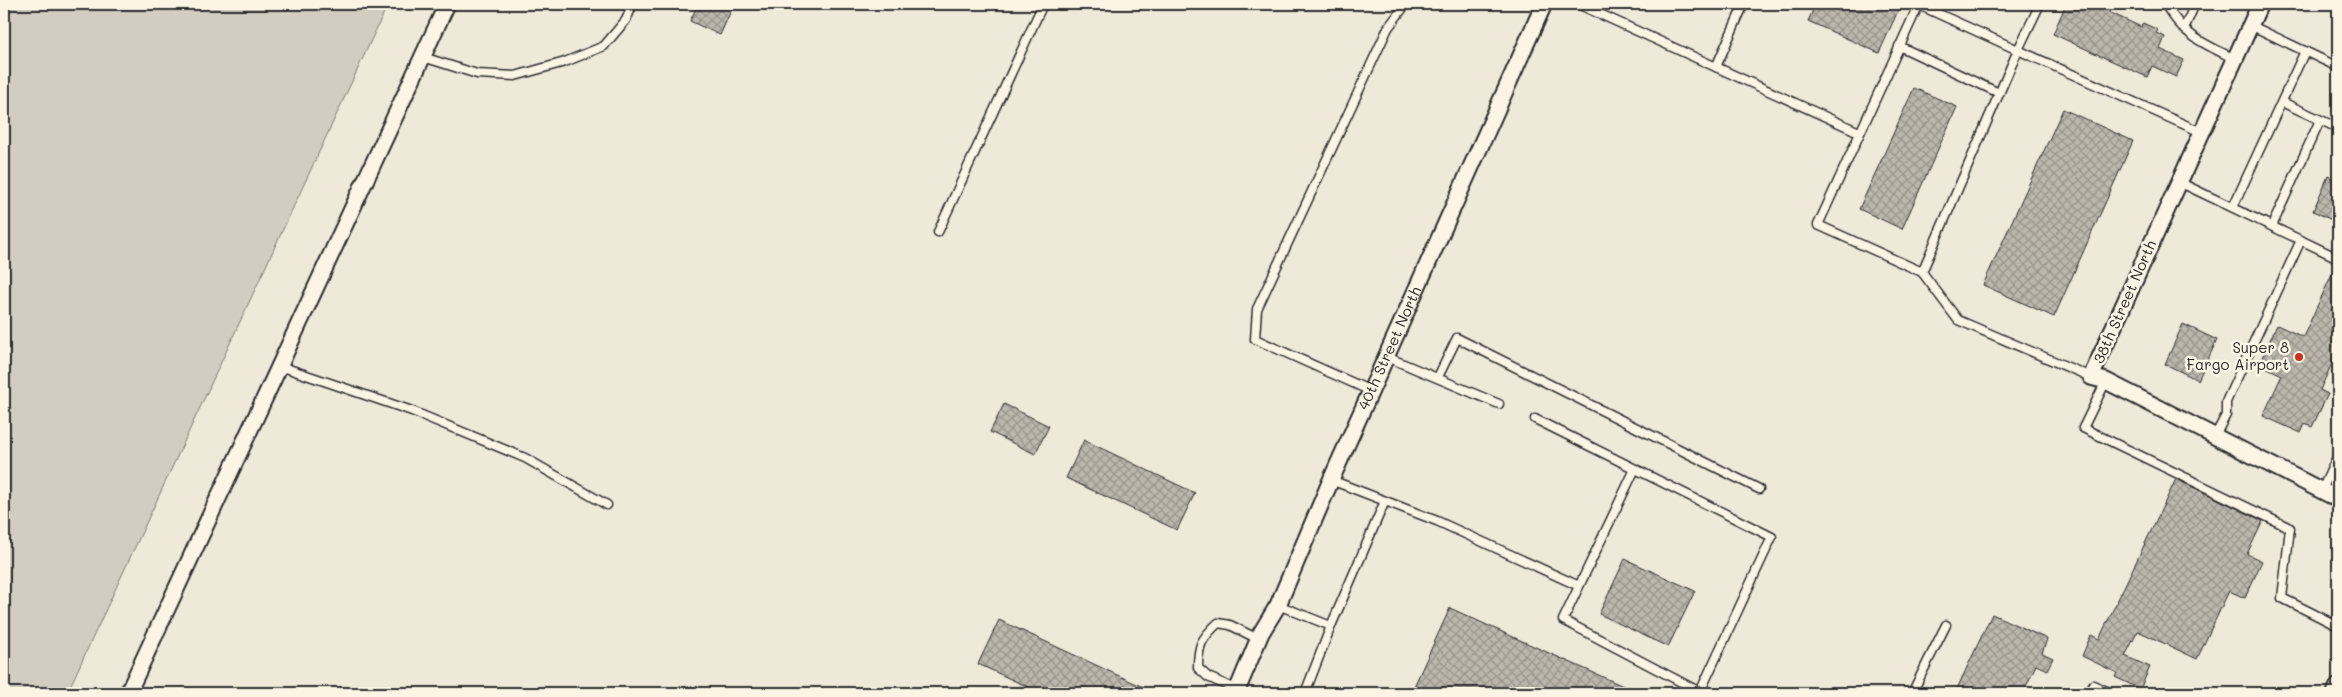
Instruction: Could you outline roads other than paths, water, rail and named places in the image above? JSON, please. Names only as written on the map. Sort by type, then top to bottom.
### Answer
[{"type":"street","points":[[128,693],[448,4]]},
{"type":"street","name":"38th Street North","points":[[2260,4],[2091,377],[2106,381],[2338,499]]},
{"type":"street","name":"40th Street North","points":[[1237,692],[1258,639],[1278,605],[1331,480],[1541,5]]},
{"type":"street","points":[[2335,693],[2338,686]]},
{"type":"lane","points":[[423,58],[477,74],[515,76],[565,62],[604,46],[626,20],[633,4]]},
{"type":"lane","points":[[938,232],[1043,4]]},
{"type":"lane","points":[[1371,391],[1255,339],[1257,309],[1388,28],[1406,4]]},
{"type":"lane","points":[[1578,4],[1859,132]]},
{"type":"lane","points":[[1716,67],[1744,4]]},
{"type":"lane","points":[[2091,377],[1958,320],[1922,272],[1818,225],[1859,132],[1919,4],[2202,132]]},
{"type":"lane","points":[[1922,272],[2018,50],[2040,4]]},
{"type":"lane","points":[[2165,4],[2174,19],[2195,40],[2235,59]]},
{"type":"lane","points":[[2184,29],[2195,4]]},
{"type":"lane","points":[[2250,25],[2338,67]]},
{"type":"lane","points":[[1899,46],[2000,93]]},
{"type":"lane","points":[[2233,207],[2305,51]]},
{"type":"lane","points":[[2282,102],[2338,128]]},
{"type":"lane","points":[[2272,226],[2320,120]]},
{"type":"lane","points":[[2179,182],[2338,258]]},
{"type":"lane","points":[[2215,436],[2226,415],[2226,402],[2301,240]]},
{"type":"lane","points":[[1438,377],[1458,338],[1759,489]]},
{"type":"lane","points":[[1387,357],[1499,404]]},
{"type":"lane","points":[[280,366],[412,411],[525,458],[607,505]]},
{"type":"lane","points":[[2106,381],[2083,428],[2290,528],[2282,598],[2338,626]]},
{"type":"lane","points":[[1534,419],[1772,537],[1701,692],[1563,620],[1635,470]]},
{"type":"lane","points":[[2322,490],[2338,455]]},
{"type":"lane","points":[[1331,480],[1437,521],[1579,586]]},
{"type":"lane","points":[[1305,693],[1331,626],[1385,501]]},
{"type":"lane","points":[[1278,605],[1331,626]]},
{"type":"lane","points":[[1237,692],[1208,677],[1198,668],[1198,652],[1204,636],[1218,623],[1230,625],[1258,639]]},
{"type":"lane","points":[[1912,693],[1946,625]]},
{"type":"lane","points":[[2089,693],[2093,685],[2111,693]]},
{"type":"place","name":"Super 8 Fargo Airport","points":[[2299,357]]}]
